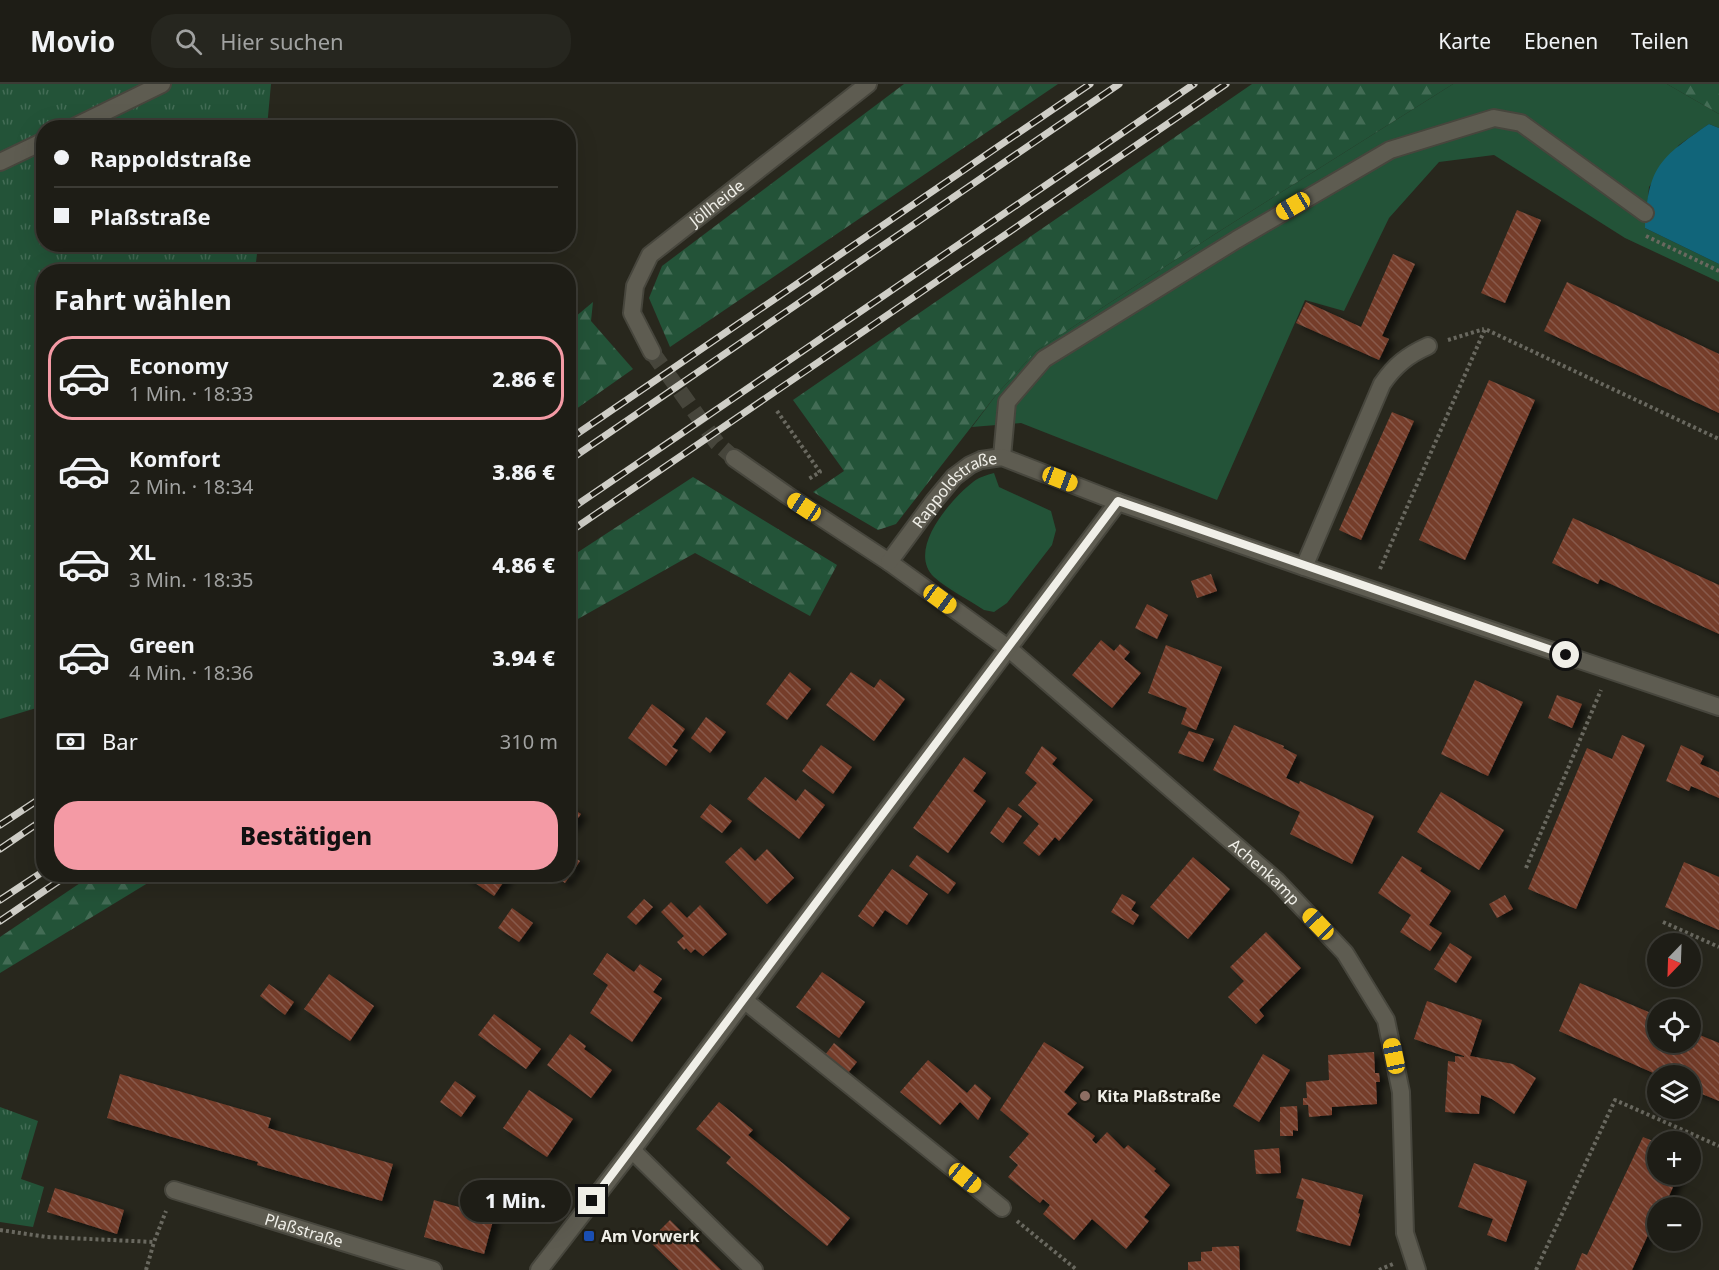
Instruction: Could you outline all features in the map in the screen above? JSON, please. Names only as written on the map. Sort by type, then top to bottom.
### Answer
[{"type":"street","points":[[88,120],[162,84]]},
{"type":"street","name":"Jöllheide","points":[[651,352],[632,314],[635,286],[650,255],[868,84]]},
{"type":"street","points":[[1002,457],[1007,402],[1044,359],[1236,240],[1390,150],[1494,118],[1521,123],[1646,213]]},
{"type":"street","points":[[0,162],[36,145]]},
{"type":"street","points":[[1304,567],[1382,384],[1393,368],[1411,354],[1428,346]]},
{"type":"street","name":"Rappoldstraße","points":[[889,562],[954,477],[981,459],[1002,457],[1304,567],[1719,707]]},
{"type":"street","points":[[734,458],[889,562],[1008,648]]},
{"type":"street","points":[[539,1270],[632,1150],[1118,501]]},
{"type":"street","name":"Achenkamp","points":[[1008,648],[1277,881],[1345,952],[1386,1020],[1401,1092],[1405,1233],[1417,1270]]},
{"type":"street","points":[[744,1000],[1002,1208]]},
{"type":"street","points":[[632,1150],[754,1270]]},
{"type":"street","name":"Plaßstraße","points":[[174,1190],[433,1270]]},
{"type":"path","points":[[1629,201],[1628,218],[1645,236],[1719,271]]},
{"type":"path","points":[[1371,589],[1485,328]]},
{"type":"path","points":[[1428,346],[1485,328],[1719,439]]},
{"type":"path","points":[[777,411],[820,472],[800,485]]},
{"type":"path","points":[[1526,868],[1609,670]]},
{"type":"path","points":[[1663,922],[1719,947]]},
{"type":"path","points":[[1536,1270],[1615,1100],[1719,1146]]},
{"type":"path","points":[[146,1270],[174,1190]]},
{"type":"path","points":[[1002,1208],[1077,1270]]},
{"type":"path","points":[[0,1230],[47,1237],[154,1242]]},
{"type":"green space","points":[[0,84],[271,84],[268,120],[36,120],[36,252],[257,252],[256,264],[36,264],[36,708],[0,719]]},
{"type":"green space","points":[[904,84],[1058,84],[670,347],[649,298],[662,266]]},
{"type":"green space","points":[[1252,84],[1453,84],[1215,234],[1036,351],[996,395],[896,524],[878,530],[813,492],[844,471],[793,400]]},
{"type":"green space","points":[[1453,84],[1667,84],[1719,114],[1719,128],[1709,124],[1679,145],[1649,187],[1645,228],[1719,264],[1719,282],[1625,238],[1494,155],[1439,162],[1389,218],[1344,311],[1305,300],[1217,500],[1021,423],[972,427],[996,395],[1036,351],[1215,234]]},
{"type":"green space","points":[[1667,84],[1719,84],[1719,114]]},
{"type":"green space","points":[[593,302],[591,321],[633,369],[576,409],[576,316]]},
{"type":"green space","points":[[994,473],[999,487],[1051,511],[1056,530],[1052,545],[1007,603],[994,612],[984,610],[934,577],[927,566],[925,553],[935,526],[954,500],[975,480]]},
{"type":"green space","points":[[693,477],[837,565],[810,616],[695,553],[576,620],[576,553]]},
{"type":"green space","points":[[82,882],[150,882],[0,973],[0,937]]},
{"type":"green space","points":[[0,1107],[38,1121],[21,1179],[44,1187],[33,1227],[0,1222]]},
{"type":"water","points":[[1709,124],[1719,128],[1719,264],[1645,228],[1649,190],[1660,166],[1679,146]]},
{"type":"building","points":[[1517,210],[1541,220],[1505,303],[1481,293]]},
{"type":"building","points":[[1393,254],[1415,264],[1382,336],[1389,339],[1379,360],[1296,323],[1306,302],[1361,327]]},
{"type":"building","points":[[1567,282],[1719,354],[1719,413],[1544,331]]},
{"type":"building","points":[[1489,380],[1535,400],[1465,560],[1419,540]]},
{"type":"building","points":[[1392,412],[1414,421],[1361,540],[1339,530]]},
{"type":"building","points":[[1573,518],[1719,585],[1719,634],[1600,579],[1598,584],[1552,563]]},
{"type":"building","points":[[1211,574],[1217,591],[1197,598],[1191,581]]},
{"type":"building","points":[[1147,604],[1168,615],[1157,639],[1135,628]]},
{"type":"building","points":[[1101,640],[1114,651],[1120,644],[1130,652],[1124,659],[1141,673],[1112,708],[1072,675]]},
{"type":"building","points":[[1166,645],[1222,667],[1196,730],[1181,724],[1187,708],[1148,693]]},
{"type":"building","points":[[790,672],[811,689],[787,720],[766,704]]},
{"type":"building","points":[[851,672],[874,688],[880,679],[905,699],[874,741],[826,705]]},
{"type":"building","points":[[1475,680],[1523,702],[1488,776],[1441,754]]},
{"type":"building","points":[[1557,695],[1582,704],[1572,728],[1548,718]]},
{"type":"building","points":[[652,704],[685,729],[672,747],[678,750],[666,766],[628,738]]},
{"type":"building","points":[[706,717],[726,732],[710,753],[691,738]]},
{"type":"building","points":[[1234,725],[1284,746],[1283,748],[1297,755],[1286,778],[1299,784],[1300,781],[1374,816],[1352,864],[1290,834],[1300,812],[1213,770]]},
{"type":"building","points":[[1189,731],[1214,739],[1203,762],[1178,753]]},
{"type":"building","points":[[1622,735],[1645,745],[1576,909],[1528,889],[1587,748],[1612,759]]},
{"type":"building","points":[[821,745],[852,767],[833,794],[802,771]]},
{"type":"building","points":[[1681,745],[1704,756],[1700,764],[1719,772],[1719,798],[1691,786],[1689,791],[1666,781]]},
{"type":"building","points":[[1042,746],[1057,758],[1052,764],[1093,800],[1059,841],[1055,837],[1039,856],[1023,843],[1039,824],[1018,805],[1037,783],[1025,773]]},
{"type":"building","points":[[964,757],[986,773],[973,791],[986,801],[948,853],[913,828]]},
{"type":"building","points":[[765,777],[796,801],[805,789],[825,805],[799,839],[747,799]]},
{"type":"building","points":[[1441,792],[1504,830],[1479,870],[1417,832]]},
{"type":"building","points":[[710,804],[732,821],[722,833],[700,817]]},
{"type":"building","points":[[1008,807],[1022,816],[1003,843],[990,833]]},
{"type":"building","points":[[576,811],[581,814],[576,821]]},
{"type":"building","points":[[741,847],[755,861],[767,849],[794,878],[767,904],[725,862]]},
{"type":"building","points":[[917,855],[956,883],[948,894],[909,866]]},
{"type":"building","points":[[1402,856],[1422,868],[1420,871],[1451,891],[1429,925],[1442,933],[1430,951],[1400,932],[1411,915],[1378,893]]},
{"type":"building","points":[[1193,857],[1230,889],[1188,939],[1150,907]]},
{"type":"building","points":[[1684,862],[1719,877],[1719,930],[1665,907]]},
{"type":"building","points":[[892,869],[928,894],[907,925],[885,910],[873,927],[858,916]]},
{"type":"building","points":[[474,882],[504,882],[494,896]]},
{"type":"building","points":[[1122,894],[1136,902],[1131,910],[1139,915],[1133,925],[1111,912]]},
{"type":"building","points":[[1505,895],[1513,909],[1497,918],[1489,904]]},
{"type":"building","points":[[644,899],[653,907],[636,925],[627,917]]},
{"type":"building","points":[[671,902],[687,918],[700,905],[727,934],[703,956],[695,949],[691,953],[686,948],[684,950],[677,942],[684,936],[661,912]]},
{"type":"building","points":[[512,908],[533,923],[519,942],[498,928]]},
{"type":"building","points":[[1266,932],[1301,968],[1259,1010],[1264,1016],[1256,1024],[1228,997],[1244,981],[1230,967]]},
{"type":"building","points":[[1450,943],[1472,957],[1456,983],[1434,969]]},
{"type":"building","points":[[607,953],[634,972],[640,964],[662,979],[653,992],[662,998],[632,1042],[590,1013],[608,985],[593,974]]},
{"type":"building","points":[[822,972],[865,1002],[839,1038],[796,1007]]},
{"type":"building","points":[[329,974],[374,1006],[350,1041],[304,1009]]},
{"type":"building","points":[[1580,983],[1647,1011],[1647,1053],[1701,1053],[1701,1036],[1719,1043],[1719,1101],[1701,1094],[1701,1065],[1647,1065],[1647,1070],[1559,1031]]},
{"type":"building","points":[[269,984],[294,1002],[285,1015],[260,996]]},
{"type":"building","points":[[1427,1001],[1482,1020],[1470,1056],[1513,1064],[1536,1078],[1514,1114],[1492,1099],[1481,1095],[1479,1114],[1445,1112],[1448,1061],[1455,1062],[1455,1056],[1464,1056],[1414,1039]]},
{"type":"building","points":[[494,1014],[541,1049],[526,1069],[478,1035]]},
{"type":"building","points":[[570,1034],[586,1046],[584,1049],[612,1070],[591,1098],[547,1065]]},
{"type":"building","points":[[1044,1042],[1084,1067],[1064,1092],[1077,1103],[1067,1114],[1095,1136],[1092,1140],[1096,1144],[1107,1132],[1124,1149],[1128,1145],[1156,1169],[1154,1171],[1170,1185],[1144,1217],[1149,1221],[1126,1249],[1092,1219],[1074,1240],[1043,1214],[1050,1205],[1043,1199],[1040,1203],[1008,1177],[1018,1165],[1009,1157],[1029,1134],[1000,1110]]},
{"type":"building","points":[[834,1043],[857,1062],[848,1073],[825,1055]]},
{"type":"building","points":[[1374,1052],[1375,1073],[1379,1073],[1380,1082],[1376,1082],[1377,1104],[1332,1107],[1332,1115],[1309,1117],[1308,1105],[1303,1105],[1303,1098],[1307,1098],[1306,1082],[1329,1080],[1328,1055]]},
{"type":"building","points":[[1263,1054],[1290,1070],[1259,1122],[1233,1106]]},
{"type":"building","points":[[928,1060],[967,1093],[975,1084],[991,1098],[978,1120],[960,1102],[940,1125],[900,1092]]},
{"type":"building","points":[[120,1074],[271,1118],[268,1128],[393,1164],[382,1201],[107,1118]]},
{"type":"building","points":[[455,1081],[476,1096],[461,1117],[440,1102]]},
{"type":"building","points":[[529,1090],[573,1119],[547,1157],[503,1128]]},
{"type":"building","points":[[719,1102],[753,1130],[748,1135],[850,1218],[827,1246],[726,1163],[731,1157],[696,1129]]},
{"type":"building","points":[[1297,1106],[1298,1131],[1293,1130],[1293,1136],[1280,1136],[1280,1107]]},
{"type":"building","points":[[1643,1137],[1647,1139],[1647,1185],[1674,1185],[1669,1197],[1647,1197],[1647,1237],[1632,1270],[1575,1270],[1582,1253],[1587,1255]]},
{"type":"building","points":[[1279,1148],[1281,1173],[1256,1174],[1254,1150]]},
{"type":"building","points":[[1474,1163],[1527,1181],[1506,1242],[1487,1235],[1493,1219],[1458,1207]]},
{"type":"building","points":[[1302,1178],[1363,1195],[1350,1246],[1296,1231],[1304,1200],[1296,1198]]},
{"type":"building","points":[[55,1188],[124,1210],[117,1234],[47,1212]]},
{"type":"building","points":[[434,1200],[494,1217],[484,1254],[424,1237]]},
{"type":"building","points":[[670,1220],[721,1270],[679,1270],[649,1241]]},
{"type":"building","points":[[1239,1246],[1240,1270],[1188,1270],[1188,1262],[1201,1261],[1201,1252],[1212,1251],[1212,1247]]},
{"type":"tunnel","points":[[652,352],[717,443],[734,458]]},
{"type":"railway","points":[[576,435],[1090,84]]},
{"type":"railway","points":[[576,456],[1119,84]]},
{"type":"railway","points":[[576,506],[1194,84]]},
{"type":"railway","points":[[576,528],[1226,84]]},
{"type":"railway","points":[[0,825],[36,801]]},
{"type":"railway","points":[[0,849],[36,824]]},
{"type":"railway","points":[[0,900],[36,876]]},
{"type":"railway","points":[[0,921],[57,882]]},
{"type":"place","name":"Kita Plaßstraße","points":[[1085,1096]]},
{"type":"place","name":"Am Vorwerk","points":[[589,1236]]},
{"type":"route","points":[[592,1201],[1118,501],[1304,567],[1566,655]]}]
